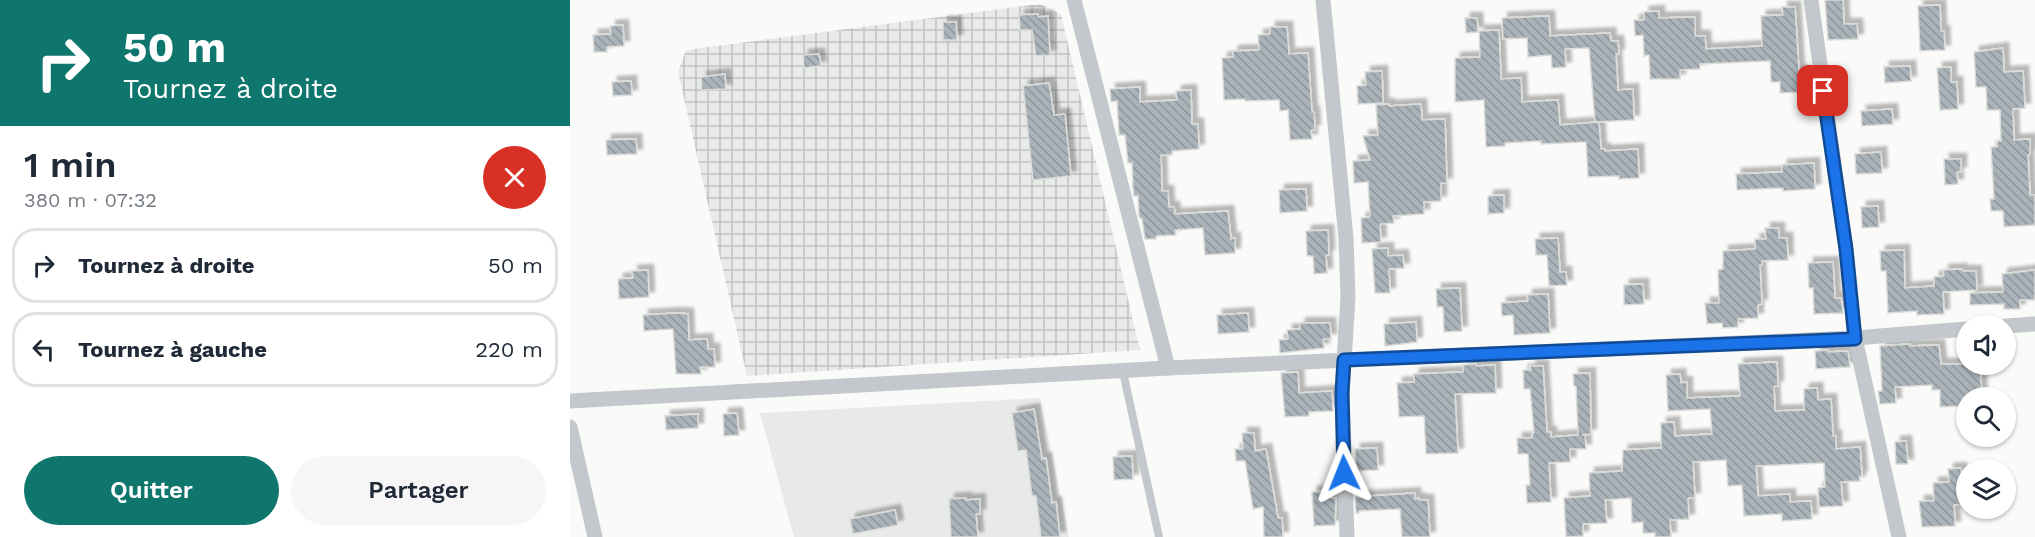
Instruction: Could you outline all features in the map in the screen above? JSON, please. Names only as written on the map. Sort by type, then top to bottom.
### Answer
[{"type":"street","points":[[1074,0],[1168,368]]},
{"type":"street","points":[[1323,0],[1346,238],[1348,297],[1342,393],[1347,537]]},
{"type":"street","points":[[1810,0],[1846,249],[1855,339],[1899,537]]},
{"type":"street","points":[[2016,325],[2035,324]]},
{"type":"street","points":[[570,401],[1168,368],[1855,339],[1956,330]]},
{"type":"street","points":[[570,427],[595,537]]},
{"type":"lane","points":[[1122,372],[1159,537]]},
{"type":"shaded area","points":[[1040,4],[1061,14],[1140,350],[747,376],[678,72],[686,50]]},
{"type":"shaded area","points":[[1040,398],[1069,537],[794,537],[760,413]]},
{"type":"building","points":[[1825,0],[1843,0],[1844,24],[1857,24],[1858,39],[1828,40]]},
{"type":"building","points":[[1940,5],[1941,31],[1944,31],[1945,50],[1920,51],[1918,6]]},
{"type":"building","points":[[1782,7],[1795,7],[1799,71],[1803,71],[1804,92],[1780,93],[1780,82],[1771,82],[1770,61],[1700,64],[1700,69],[1680,70],[1680,79],[1650,79],[1649,55],[1644,56],[1643,35],[1635,36],[1634,20],[1644,20],[1644,12],[1659,11],[1659,18],[1695,17],[1695,36],[1705,36],[1706,49],[1762,46],[1761,16],[1783,15]]},
{"type":"building","points":[[1038,14],[1038,17],[1048,16],[1050,55],[1036,56],[1032,30],[1020,30],[1019,15]]},
{"type":"building","points":[[1549,16],[1550,36],[1610,33],[1611,41],[1618,41],[1619,54],[1616,54],[1618,90],[1633,89],[1634,120],[1595,122],[1589,48],[1565,49],[1566,67],[1552,68],[1551,55],[1528,57],[1527,38],[1503,39],[1502,18]]},
{"type":"building","points":[[1465,18],[1477,18],[1478,32],[1466,33]]},
{"type":"building","points":[[943,22],[956,22],[957,40],[943,40]]},
{"type":"building","points":[[623,25],[624,46],[607,47],[607,52],[594,52],[593,35],[611,34],[610,26]]},
{"type":"building","points":[[1270,27],[1287,27],[1289,54],[1308,53],[1315,130],[1311,130],[1312,139],[1290,140],[1288,110],[1280,111],[1279,100],[1224,100],[1222,58],[1233,57],[1233,51],[1259,50],[1258,35],[1270,34]]},
{"type":"building","points":[[1499,30],[1501,79],[1521,78],[1522,102],[1558,100],[1560,125],[1599,122],[1601,149],[1605,151],[1638,149],[1639,178],[1588,177],[1586,142],[1541,144],[1541,141],[1505,143],[1505,146],[1486,147],[1484,100],[1455,102],[1455,58],[1480,57],[1479,31]]},
{"type":"building","points":[[2003,48],[2004,72],[2023,71],[2025,108],[2013,109],[2014,140],[2030,139],[2030,154],[2028,155],[2030,195],[2035,195],[2035,225],[2004,227],[2003,211],[1991,211],[1990,199],[1994,199],[1991,147],[1997,147],[1997,141],[2001,141],[2000,110],[1987,110],[1986,87],[1976,87],[1974,52]]},
{"type":"building","points":[[819,54],[821,66],[804,68],[803,55]]},
{"type":"building","points":[[1910,66],[1911,81],[1885,83],[1884,67]]},
{"type":"building","points":[[1951,67],[1951,82],[1957,82],[1958,109],[1940,110],[1937,68]]},
{"type":"building","points":[[1382,71],[1383,103],[1358,104],[1357,86],[1366,85],[1365,72]]},
{"type":"building","points":[[725,74],[726,89],[702,90],[701,77]]},
{"type":"building","points":[[631,81],[632,95],[613,96],[612,82]]},
{"type":"building","points":[[1049,83],[1054,115],[1065,114],[1071,176],[1033,180],[1023,86]]},
{"type":"building","points":[[1140,87],[1140,102],[1177,100],[1176,91],[1191,90],[1192,124],[1198,124],[1199,149],[1172,151],[1172,155],[1161,155],[1162,191],[1168,191],[1169,207],[1174,207],[1175,214],[1228,211],[1231,239],[1235,238],[1235,253],[1205,255],[1203,228],[1175,230],[1176,235],[1145,239],[1142,219],[1139,217],[1138,196],[1134,196],[1132,163],[1128,163],[1125,135],[1119,135],[1117,101],[1111,102],[1110,89]]},
{"type":"building","points":[[1389,104],[1389,106],[1421,104],[1422,120],[1445,119],[1447,183],[1441,183],[1441,201],[1424,202],[1424,214],[1393,216],[1394,223],[1380,224],[1381,242],[1362,243],[1361,218],[1370,217],[1368,182],[1354,183],[1353,161],[1370,160],[1363,136],[1378,135],[1376,105]]},
{"type":"building","points":[[1892,109],[1893,124],[1862,126],[1861,111]]},
{"type":"building","points":[[636,139],[637,154],[607,155],[606,140]]},
{"type":"building","points":[[1881,152],[1882,173],[1856,174],[1855,154]]},
{"type":"building","points":[[1944,159],[1961,159],[1961,172],[1957,172],[1958,184],[1945,185]]},
{"type":"building","points":[[1814,163],[1815,189],[1737,190],[1736,174],[1782,172],[1782,165]]},
{"type":"building","points":[[1306,189],[1307,211],[1280,213],[1279,190]]},
{"type":"building","points":[[1504,195],[1504,213],[1488,214],[1488,196]]},
{"type":"building","points":[[1878,206],[1879,227],[1862,228],[1861,207]]},
{"type":"building","points":[[1765,228],[1779,228],[1779,238],[1787,238],[1788,260],[1762,261],[1760,265],[1762,304],[1758,305],[1758,318],[1738,319],[1738,327],[1723,328],[1722,323],[1707,324],[1705,303],[1719,303],[1718,270],[1723,269],[1723,251],[1755,249],[1755,239],[1766,239]]},
{"type":"building","points":[[1328,230],[1327,273],[1314,274],[1313,256],[1307,256],[1306,231]]},
{"type":"building","points":[[1558,238],[1560,272],[1566,272],[1567,285],[1549,286],[1547,255],[1536,255],[1535,239]]},
{"type":"building","points":[[1388,248],[1388,256],[1403,255],[1404,268],[1389,269],[1390,293],[1375,293],[1372,249]]},
{"type":"building","points":[[1904,250],[1905,288],[1934,286],[1934,277],[1944,276],[1943,270],[1961,269],[1976,271],[1977,290],[1943,292],[1944,314],[1917,315],[1917,311],[1888,313],[1886,271],[1881,271],[1880,251]]},
{"type":"building","points":[[1833,262],[1835,298],[1841,298],[1843,313],[1814,314],[1813,288],[1809,288],[1808,263]]},
{"type":"building","points":[[648,270],[649,297],[619,299],[618,279],[633,278],[632,271]]},
{"type":"building","points":[[2035,270],[2035,300],[2020,300],[2020,309],[2004,309],[2004,304],[1970,305],[1970,293],[2003,292],[2002,274]]},
{"type":"building","points":[[1643,284],[1644,304],[1624,305],[1624,285]]},
{"type":"building","points":[[1460,288],[1462,331],[1444,332],[1443,307],[1437,307],[1436,289]]},
{"type":"building","points":[[1548,294],[1550,333],[1514,335],[1513,315],[1502,316],[1501,303],[1528,301],[1527,295]]},
{"type":"building","points":[[1248,313],[1249,332],[1218,334],[1217,315]]},
{"type":"building","points":[[688,314],[689,340],[707,339],[708,349],[714,349],[715,367],[700,367],[701,374],[676,374],[673,329],[644,331],[643,315]]},
{"type":"building","points":[[1416,322],[1417,342],[1385,346],[1384,324]]},
{"type":"building","points":[[1300,323],[1330,323],[1331,339],[1323,339],[1324,348],[1280,353],[1279,340],[1288,339],[1287,330],[1300,329]]},
{"type":"building","points":[[1939,345],[1941,364],[1956,364],[1956,375],[1981,375],[1981,387],[1956,387],[1956,406],[1940,407],[1940,390],[1932,390],[1932,385],[1895,387],[1896,403],[1880,404],[1878,391],[1882,391],[1880,346]]},
{"type":"building","points":[[1828,350],[1828,352],[1848,351],[1850,367],[1816,369],[1815,351]]},
{"type":"building","points":[[1777,362],[1778,386],[1774,386],[1775,411],[1804,410],[1804,389],[1817,388],[1818,400],[1831,399],[1836,449],[1860,447],[1862,476],[1859,477],[1860,481],[1841,482],[1843,506],[1819,507],[1818,488],[1825,487],[1824,463],[1756,466],[1758,496],[1790,494],[1790,502],[1811,501],[1812,519],[1782,521],[1782,514],[1744,516],[1742,485],[1728,486],[1726,460],[1693,462],[1695,498],[1688,498],[1689,519],[1670,520],[1671,537],[1655,537],[1655,533],[1643,533],[1643,522],[1632,523],[1631,498],[1605,500],[1607,523],[1583,524],[1583,536],[1566,537],[1564,498],[1590,496],[1589,473],[1622,471],[1623,450],[1661,448],[1661,423],[1674,422],[1675,436],[1712,434],[1710,409],[1668,411],[1666,375],[1680,374],[1681,383],[1687,382],[1687,398],[1740,396],[1738,364]]},
{"type":"building","points":[[1476,364],[1476,366],[1495,365],[1496,393],[1455,394],[1458,453],[1426,454],[1424,416],[1399,417],[1397,383],[1414,382],[1414,374],[1463,372],[1463,365]]},
{"type":"building","points":[[1530,366],[1543,366],[1547,432],[1551,432],[1551,437],[1578,435],[1576,386],[1574,386],[1573,374],[1590,373],[1591,434],[1582,435],[1585,435],[1586,449],[1570,449],[1570,462],[1549,463],[1551,502],[1527,503],[1526,485],[1530,485],[1528,454],[1518,454],[1517,438],[1532,438],[1532,433],[1534,433],[1530,389],[1524,389],[1523,370],[1531,370]]},
{"type":"building","points":[[1298,372],[1299,393],[1332,391],[1333,411],[1309,412],[1309,416],[1285,417],[1281,373]]},
{"type":"building","points":[[1034,409],[1042,459],[1046,458],[1052,503],[1056,502],[1060,537],[1041,537],[1036,496],[1032,496],[1026,450],[1018,451],[1012,413]]},
{"type":"building","points":[[737,413],[739,435],[724,436],[723,414]]},
{"type":"building","points":[[698,414],[698,428],[666,430],[665,416]]},
{"type":"building","points":[[1242,433],[1254,433],[1255,451],[1266,449],[1278,518],[1282,518],[1283,537],[1264,537],[1263,507],[1253,509],[1245,461],[1236,461],[1235,449],[1243,449]]},
{"type":"building","points":[[1906,441],[1908,464],[1896,464],[1895,442]]},
{"type":"building","points":[[1377,448],[1378,470],[1356,471],[1355,449]]},
{"type":"building","points":[[1132,456],[1133,479],[1114,480],[1113,457]]},
{"type":"building","points":[[1956,468],[1955,526],[1922,527],[1919,501],[1934,501],[1933,483],[1949,482],[1948,469]]},
{"type":"building","points":[[1331,491],[1331,498],[1336,498],[1335,525],[1314,526],[1312,492]]},
{"type":"building","points":[[1415,493],[1415,499],[1428,500],[1430,537],[1402,537],[1400,509],[1356,513],[1355,497]]},
{"type":"building","points":[[966,498],[966,500],[980,499],[980,514],[976,514],[978,537],[951,537],[949,499]]},
{"type":"building","points":[[895,510],[898,525],[853,534],[850,519]]},
{"type":"route","points":[[1344,473],[1342,393],[1344,360],[1855,339],[1846,249],[1823,91]]}]
